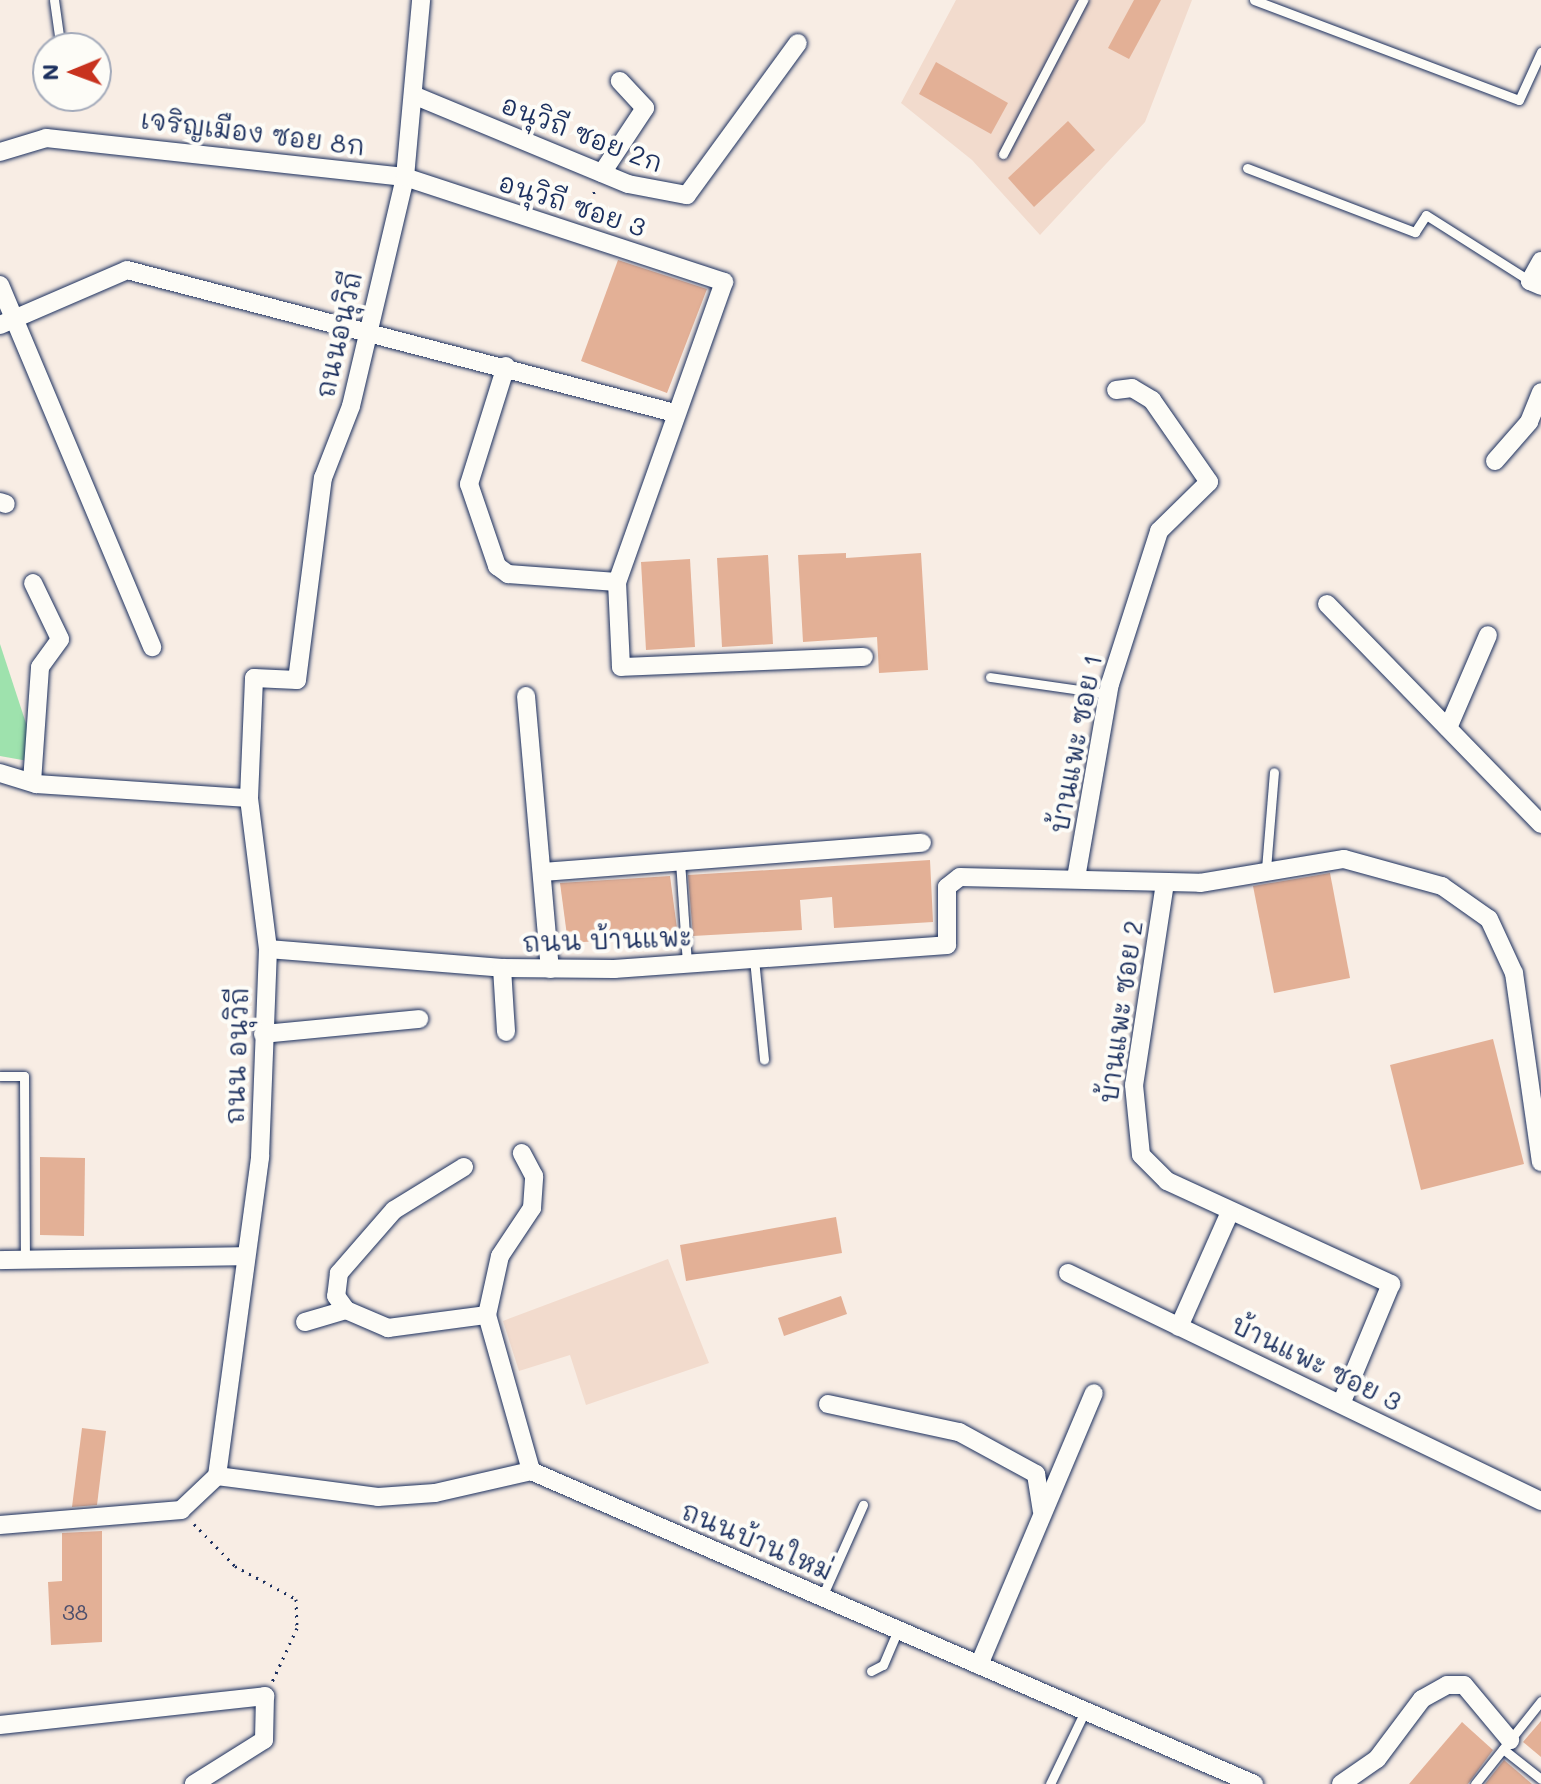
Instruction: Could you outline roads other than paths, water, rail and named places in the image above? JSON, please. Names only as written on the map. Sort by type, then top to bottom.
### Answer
[{"type":"street","name":"ถนนอนุวิถี","points":[[297,680],[323,478],[351,406],[366,327],[405,177],[418,97],[421,0]]},
{"type":"street","name":"อนุวิถี ซอย 2ก","points":[[418,97],[602,173],[687,195],[798,43]]},
{"type":"street","points":[[602,173],[645,108],[620,81]]},
{"type":"street","name":"เจริญเมือง ซอย 8ก","points":[[0,152],[46,138],[405,177]]},
{"type":"street","name":"อนุวิถี ซอย 3","points":[[405,177],[724,282],[675,413]]},
{"type":"street","points":[[1535,284],[1541,261]]},
{"type":"street","points":[[7,322],[127,270],[366,327],[675,413],[617,582],[621,667],[864,657]]},
{"type":"street","points":[[0,285],[7,322],[152,647]]},
{"type":"street","points":[[506,366],[469,484],[497,566],[508,574],[617,582]]},
{"type":"street","name":"บ้านแพะ ซอย 1","points":[[1076,878],[1108,694],[1159,531],[1208,478],[1152,400],[1132,388],[1116,390]]},
{"type":"street","points":[[1495,461],[1529,422],[1541,392]]},
{"type":"street","points":[[32,782],[40,667],[60,639],[33,583]]},
{"type":"street","points":[[1327,604],[1541,824]]},
{"type":"street","points":[[1448,728],[1488,635]]},
{"type":"street","name":"ถนน อนุวิถี","points":[[217,1476],[260,1157],[268,949],[249,798],[254,678],[297,680]]},
{"type":"street","points":[[526,696],[550,969]]},
{"type":"street","points":[[0,773],[32,782],[249,798]]},
{"type":"street","points":[[542,872],[922,843]]},
{"type":"street","points":[[1076,878],[1165,883],[1344,859],[1387,868],[1442,886],[1489,919],[1514,973],[1541,1162]]},
{"type":"street","name":"ถนน บ้านแพะ","points":[[268,949],[550,969],[687,964],[947,945],[947,887],[960,877],[1076,878]]},
{"type":"street","name":"บ้านแพะ ซอย 2","points":[[1165,883],[1132,1124],[1141,1155],[1167,1181],[1391,1284],[1341,1404]]},
{"type":"street","points":[[502,968],[506,1032]]},
{"type":"street","points":[[263,1034],[419,1019]]},
{"type":"street","points":[[0,1525],[181,1510],[217,1476],[378,1497],[435,1493],[531,1471],[487,1315],[500,1256],[534,1199],[534,1176],[522,1153]]},
{"type":"street","points":[[464,1167],[394,1210],[339,1273],[336,1296],[346,1310],[388,1328],[487,1315]]},
{"type":"street","points":[[1179,1327],[1230,1212]]},
{"type":"street","points":[[0,1260],[246,1256]]},
{"type":"street","name":"บ้านแพะ ซอย 3","points":[[1068,1273],[1541,1501]]},
{"type":"street","points":[[305,1322],[346,1310]]},
{"type":"street","points":[[979,1665],[1094,1393]]},
{"type":"street","points":[[828,1404],[959,1432],[1036,1474],[1042,1511]]},
{"type":"street","name":"ถนนบ้านใหม่","points":[[531,1471],[1254,1784]]},
{"type":"street","points":[[1341,1784],[1377,1759],[1422,1699],[1447,1685],[1464,1685],[1506,1744]]},
{"type":"street","points":[[0,1725],[265,1696],[264,1740],[194,1784]]},
{"type":"lane","points":[[54,0],[58,32]]},
{"type":"lane","points":[[1003,154],[1083,0]]},
{"type":"lane","points":[[1254,0],[1519,100],[1541,52]]},
{"type":"lane","points":[[1247,168],[1415,232],[1426,215],[1535,284]]},
{"type":"lane","points":[[990,677],[1108,694]]},
{"type":"lane","points":[[1266,869],[1274,772]]},
{"type":"lane","points":[[680,861],[687,964]]},
{"type":"lane","points":[[754,959],[764,1060]]},
{"type":"lane","points":[[0,1076],[24,1076],[25,1258]]},
{"type":"lane","points":[[822,1597],[863,1505]]},
{"type":"lane","points":[[871,1671],[883,1665],[898,1630]]},
{"type":"lane","points":[[1475,1784],[1541,1701]]},
{"type":"lane","points":[[1050,1784],[1085,1711]]},
{"type":"lane","points":[[1506,1744],[1541,1779]]}]
